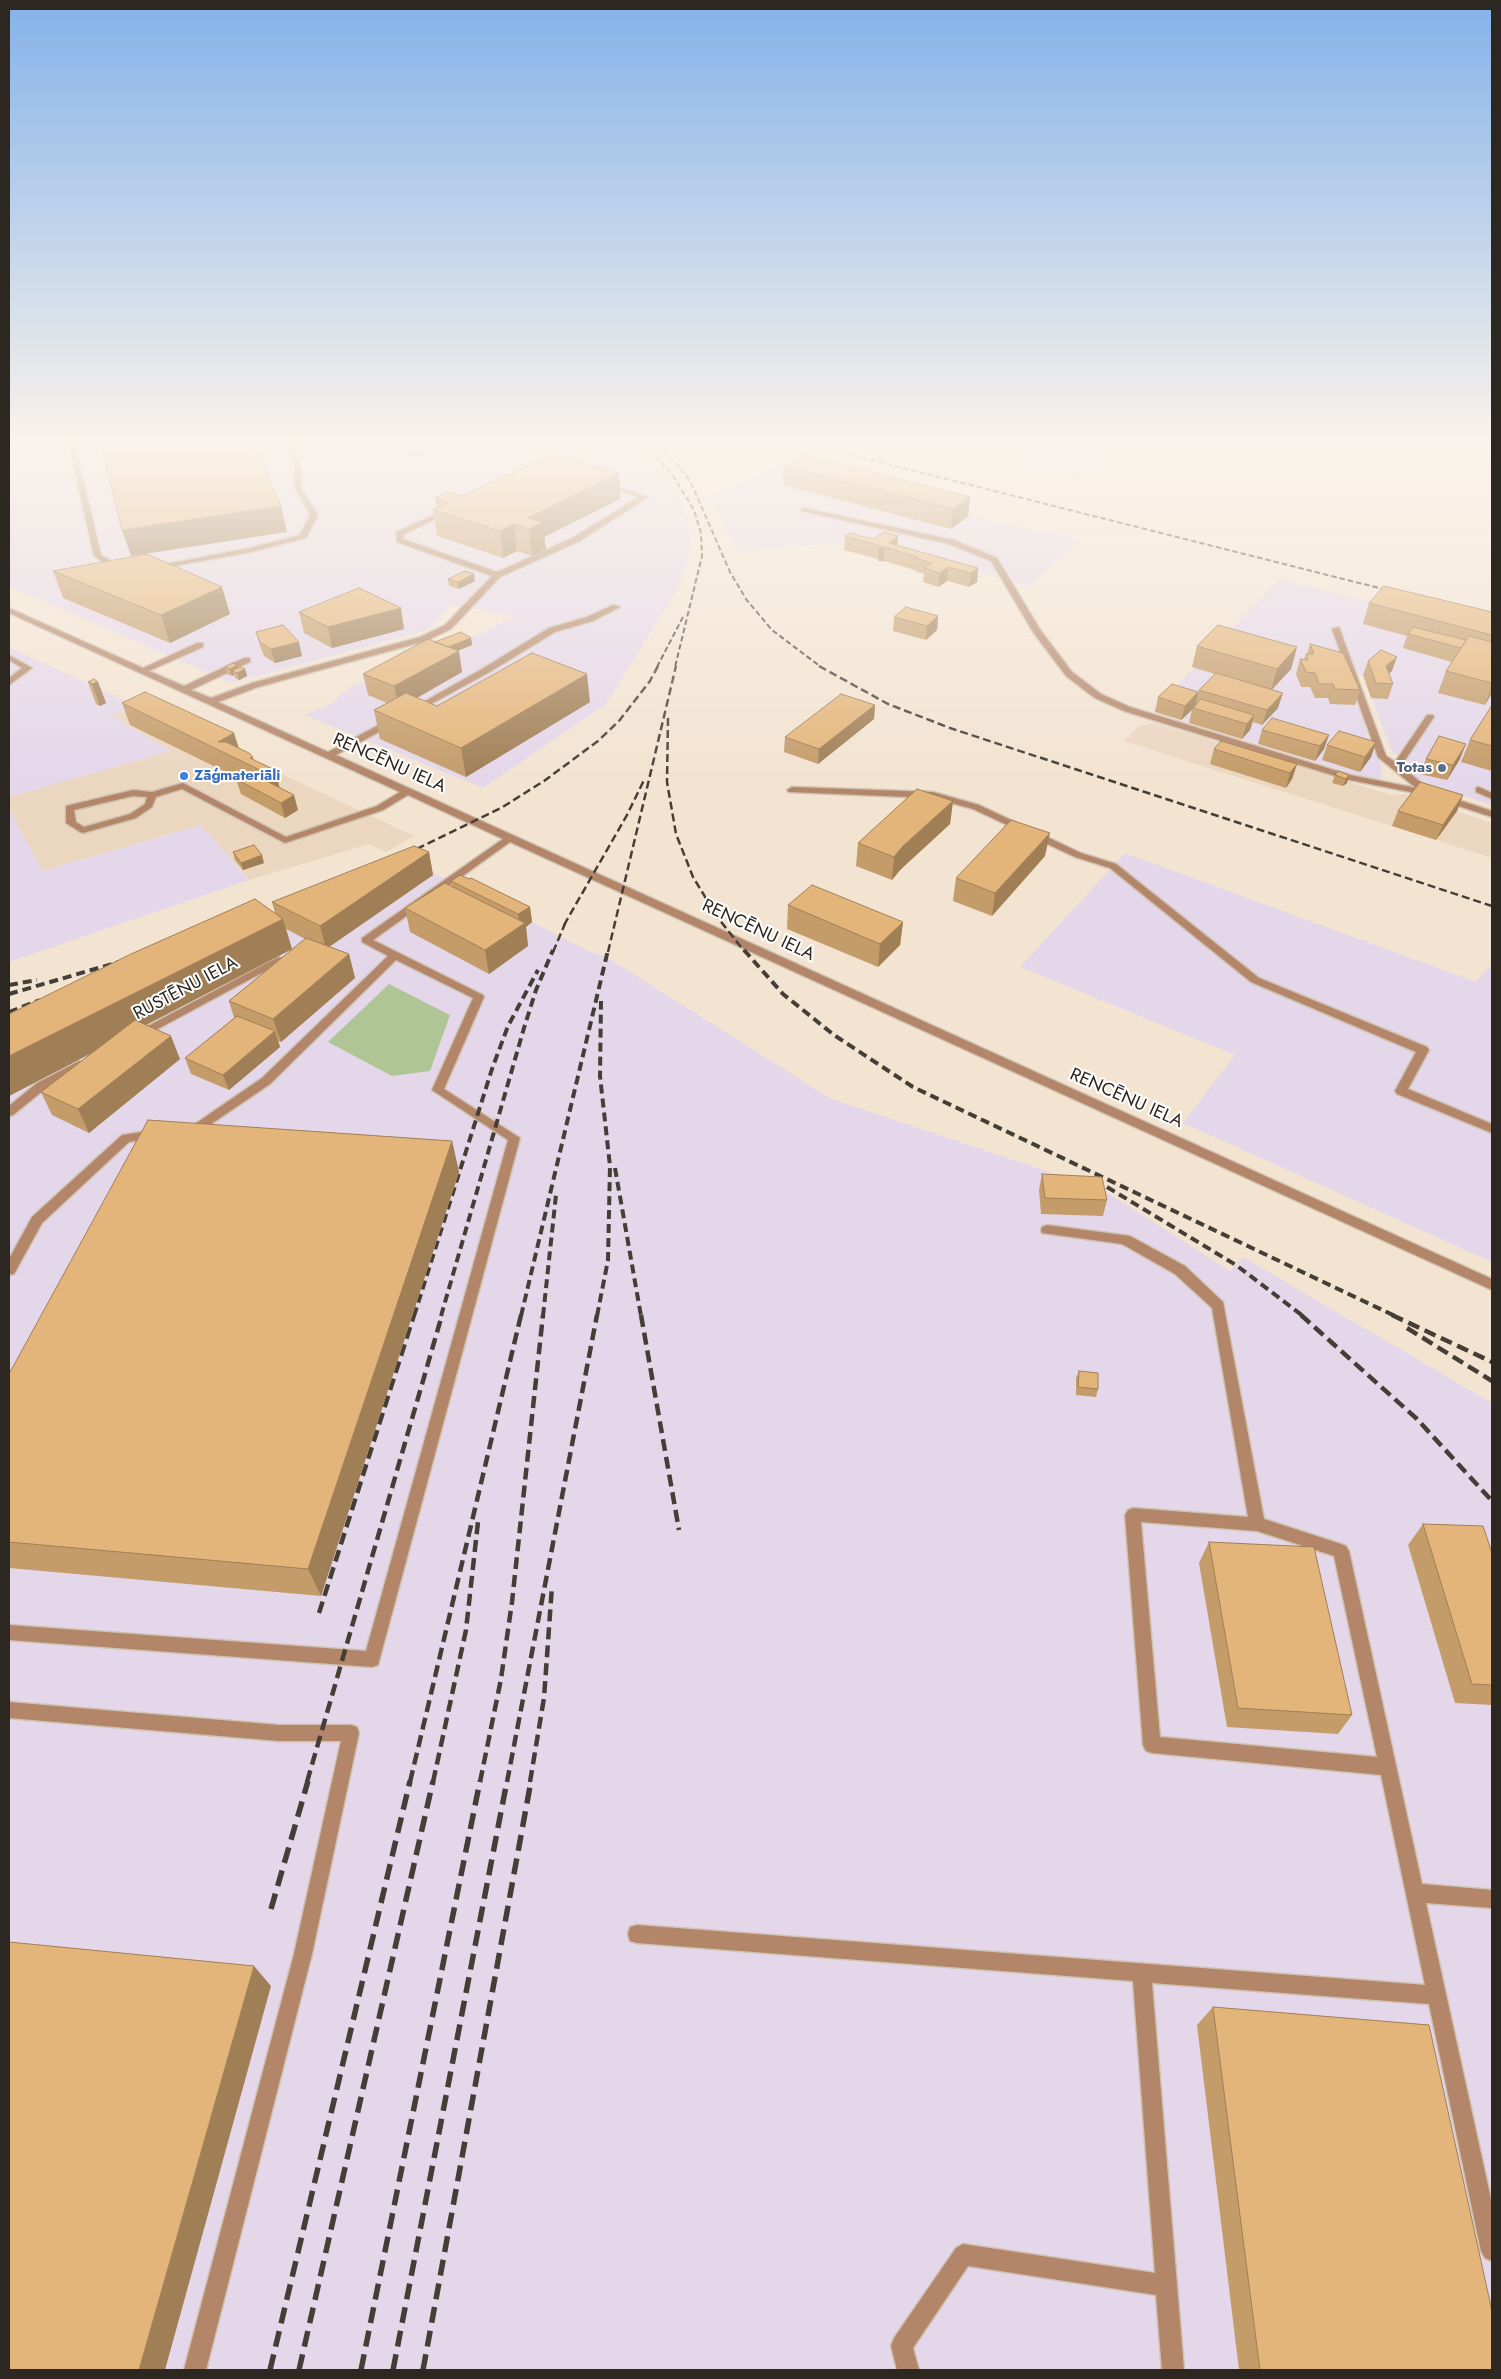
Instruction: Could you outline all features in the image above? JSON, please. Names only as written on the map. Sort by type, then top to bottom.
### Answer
[{"type":"street","points":[[98,556],[116,567],[133,567]]},
{"type":"street","points":[[150,568],[218,556]]},
{"type":"street","points":[[444,556],[497,575]]},
{"type":"street","points":[[209,702],[255,685],[423,639],[448,627],[497,575],[540,556]]},
{"type":"street","points":[[984,556],[994,560],[1043,639],[1069,674],[1098,696],[1140,713],[1348,777],[1427,792],[1492,814]]},
{"type":"street","points":[[408,713],[486,671],[552,630],[590,619],[616,607]]},
{"type":"street","name":"RENCĒNU IELA","points":[[9,610],[1492,1285]]},
{"type":"street","points":[[1336,629],[1382,757],[1427,792]]},
{"type":"street","points":[[142,671],[200,645]]},
{"type":"street","points":[[9,657],[28,668],[9,682]]},
{"type":"street","points":[[183,690],[246,660]]},
{"type":"street","points":[[1396,767],[1430,717]]},
{"type":"street","points":[[329,755],[399,718]]},
{"type":"street","points":[[152,795],[149,805],[133,816],[83,830],[71,823],[69,808],[133,793],[152,795],[183,786],[285,840],[380,808],[408,791]]},
{"type":"street","points":[[792,790],[933,796],[976,807],[1078,855],[1113,866],[1255,980],[1423,1050],[1401,1091],[1492,1129]]},
{"type":"street","points":[[1479,790],[1492,796]]},
{"type":"street","points":[[9,1633],[372,1659],[514,1138],[438,1090],[479,997],[366,940],[510,838]]},
{"type":"street","points":[[9,1270],[37,1220],[126,1138],[194,1130],[266,1081],[395,955]]},
{"type":"street","name":"RUSTĒNU IELA","points":[[125,1041],[278,960]]},
{"type":"street","points":[[9,1112],[41,1086],[91,1059]]},
{"type":"street","points":[[1047,1230],[1125,1238],[1180,1270],[1218,1306],[1257,1524]]},
{"type":"street","points":[[1388,1767],[1152,1745],[1133,1515],[1257,1524],[1341,1551],[1388,1767],[1492,2252]]},
{"type":"street","points":[[9,1710],[279,1733],[351,1733],[303,1954],[195,2370]]},
{"type":"street","points":[[1415,1893],[1492,1899]]},
{"type":"street","points":[[637,1934],[1437,1995]]},
{"type":"street","points":[[1142,1973],[1173,2370]]},
{"type":"street","points":[[908,2370],[902,2346],[963,2255],[1167,2286]]},
{"type":"shaded area","points":[[9,556],[688,556],[682,579],[672,598],[606,704],[483,788],[305,715],[334,702],[341,694],[353,686],[492,628],[514,616],[453,605],[427,630],[231,683],[9,586]]},
{"type":"shaded area","points":[[920,556],[1063,556],[1029,586]]},
{"type":"shaded area","points":[[1280,579],[1492,632],[1492,805],[1413,779],[1417,768],[1392,752],[1363,675],[1344,671],[1364,720],[1367,735],[1382,768],[1380,782],[1152,711]]},
{"type":"shaded area","points":[[9,647],[138,707],[111,715],[171,751],[9,797]]},
{"type":"shaded area","name":"Zāģmateriāli","points":[[138,707],[414,836],[386,852],[369,844],[249,880],[201,825],[42,871],[9,808],[9,797],[170,751],[110,715]]},
{"type":"shaded area","points":[[1155,723],[1391,795],[1405,794],[1492,823],[1492,858],[1124,741],[1139,726]]},
{"type":"shaded area","points":[[9,808],[42,871],[201,825],[249,880],[9,962]]},
{"type":"shaded area","points":[[1125,853],[1476,982],[1492,964],[1492,1262],[1183,1123],[1235,1055],[1020,967]]},
{"type":"shaded area","points":[[420,866],[591,952],[607,957],[831,1099],[1103,1190],[1230,1271],[1243,1257],[1492,1403],[1492,2370],[9,2370],[9,1049]]},
{"type":"green space","points":[[389,984],[450,1015],[430,1071],[392,1076],[328,1042]]},
{"type":"building","points":[[136,556],[152,556],[222,587],[161,615],[53,571]]},
{"type":"building","points":[[915,556],[935,556],[978,568],[971,573],[948,567],[940,573],[924,568],[932,563],[916,558],[918,557]]},
{"type":"building","points":[[465,571],[474,574],[458,582],[448,579]]},
{"type":"building","points":[[1384,586],[1492,612],[1492,635],[1369,603]]},
{"type":"building","points":[[359,588],[401,608],[328,627],[299,612]]},
{"type":"building","points":[[906,607],[938,616],[927,626],[894,617]]},
{"type":"building","points":[[283,625],[299,642],[271,649],[260,642],[256,632]]},
{"type":"building","points":[[1218,625],[1297,647],[1277,669],[1197,646]]},
{"type":"building","points":[[1413,627],[1466,640],[1461,648],[1408,634]]},
{"type":"building","points":[[461,632],[471,638],[448,647],[435,642]]},
{"type":"building","points":[[1469,636],[1492,642],[1492,683],[1446,671]]},
{"type":"building","points":[[428,639],[459,651],[394,686],[363,674]]},
{"type":"building","points":[[1310,644],[1343,653],[1360,690],[1335,689],[1333,684],[1319,684],[1315,673],[1306,672],[1300,659],[1308,660],[1306,654],[1314,654]]},
{"type":"building","points":[[1381,650],[1397,657],[1386,666],[1393,684],[1376,683],[1368,661]]},
{"type":"building","points":[[532,653],[587,674],[461,748],[374,710],[406,693],[437,706]]},
{"type":"building","points":[[233,663],[237,665],[230,669],[225,667]]},
{"type":"building","points":[[240,667],[245,669],[237,673],[232,671]]},
{"type":"building","points":[[1216,673],[1283,693],[1267,710],[1199,690]]},
{"type":"building","points":[[94,679],[98,682],[92,684],[88,682]]},
{"type":"building","points":[[1172,684],[1198,692],[1185,706],[1158,697]]},
{"type":"building","points":[[145,692],[234,733],[218,742],[226,742],[249,753],[253,757],[250,758],[275,770],[268,774],[122,703]]},
{"type":"building","points":[[841,694],[875,705],[819,749],[785,737]]},
{"type":"building","points":[[1201,699],[1254,715],[1247,724],[1193,708]]},
{"type":"building","points":[[1492,705],[1492,746],[1470,740]]},
{"type":"building","points":[[1272,718],[1329,735],[1320,746],[1262,730]]},
{"type":"building","points":[[1339,731],[1376,742],[1365,757],[1327,745]]},
{"type":"building","points":[[1439,736],[1466,744],[1453,765],[1426,759]]},
{"type":"building","points":[[1221,741],[1297,764],[1290,773],[1214,749]]},
{"type":"building","points":[[1338,771],[1349,775],[1346,779],[1335,775]]},
{"type":"building","points":[[249,772],[294,795],[281,803],[236,779]]},
{"type":"building","points":[[1420,782],[1463,795],[1443,825],[1398,811]]},
{"type":"building","points":[[917,789],[953,801],[902,847],[894,857],[858,843]]},
{"type":"building","points":[[1011,820],[1050,833],[995,893],[956,878]]},
{"type":"building","points":[[254,845],[262,855],[241,863],[233,852]]},
{"type":"building","points":[[414,846],[429,852],[320,926],[272,902]]},
{"type":"building","points":[[460,875],[471,878],[530,907],[518,914],[451,881]]},
{"type":"building","points":[[445,883],[525,923],[485,950],[405,908]]},
{"type":"building","points":[[812,885],[903,922],[880,944],[788,905]]},
{"type":"building","points":[[255,899],[283,919],[9,1056],[9,1014],[131,954]]},
{"type":"building","points":[[306,938],[349,954],[273,1019],[229,1001]]},
{"type":"building","points":[[237,1016],[275,1031],[223,1075],[185,1058]]},
{"type":"building","points":[[135,1020],[171,1036],[78,1109],[41,1092]]},
{"type":"building","points":[[148,1120],[452,1141],[308,1569],[9,1542],[9,1374]]},
{"type":"building","points":[[1042,1174],[1102,1177],[1107,1200],[1045,1198]]},
{"type":"building","points":[[1079,1371],[1098,1373],[1098,1389],[1078,1387]]},
{"type":"building","points":[[1423,1524],[1483,1526],[1492,1553],[1492,1685],[1472,1684]]},
{"type":"building","points":[[1209,1542],[1314,1547],[1352,1715],[1238,1708]]},
{"type":"building","points":[[9,1942],[254,1966],[139,2370],[9,2370]]},
{"type":"building","points":[[1213,2007],[1429,2025],[1492,2311],[1492,2370],[1260,2370]]},
{"type":"railway","points":[[675,667],[702,556]]},
{"type":"railway","points":[[723,556],[746,599],[772,630],[821,667]]},
{"type":"railway","points":[[1252,556],[1395,592]]},
{"type":"railway","points":[[657,667],[684,615]]},
{"type":"railway","points":[[406,854],[501,808],[544,781],[598,741],[619,721],[650,681],[658,666]]},
{"type":"railway","points":[[608,952],[676,666]]},
{"type":"railway","points":[[819,666],[888,704],[950,728],[1492,906]]},
{"type":"railway","points":[[668,718],[667,782],[676,834],[693,877],[718,918],[745,952]]},
{"type":"railway","points":[[566,922],[627,815],[645,778]]},
{"type":"railway","points":[[553,952],[566,922]]},
{"type":"railway","points":[[441,1316],[524,1028],[536,990],[553,950]]},
{"type":"railway","points":[[521,1316],[608,950]]},
{"type":"railway","points":[[744,950],[783,994],[834,1035],[913,1087],[1395,1316]]},
{"type":"railway","points":[[9,994],[119,962]]},
{"type":"railway","points":[[414,1316],[492,1069],[508,1026],[538,970]]},
{"type":"railway","points":[[9,985],[37,980]]},
{"type":"railway","points":[[9,1012],[40,1000]]},
{"type":"railway","points":[[597,1316],[608,1260],[610,1166],[600,1076],[601,1001]]},
{"type":"railway","points":[[615,1168],[641,1316]]},
{"type":"railway","points":[[1107,1187],[1236,1265],[1303,1316]]},
{"type":"railway","points":[[543,1316],[556,1195]]},
{"type":"railway","points":[[319,1613],[414,1315]]},
{"type":"railway","points":[[307,1782],[442,1315]]},
{"type":"railway","points":[[410,1782],[521,1315]]},
{"type":"railway","points":[[480,1782],[501,1679],[512,1602],[543,1315]]},
{"type":"railway","points":[[507,1782],[597,1315]]},
{"type":"railway","points":[[641,1315],[679,1530]]},
{"type":"railway","points":[[1301,1315],[1417,1419],[1492,1501]]},
{"type":"railway","points":[[1392,1315],[1492,1362]]},
{"type":"railway","points":[[1407,1328],[1492,1381]]},
{"type":"railway","points":[[433,1782],[466,1630],[478,1522]]},
{"type":"railway","points":[[530,1782],[544,1698],[552,1586]]},
{"type":"railway","points":[[271,1909],[308,1781]]},
{"type":"railway","points":[[270,2370],[410,1781]]},
{"type":"railway","points":[[299,2370],[433,1781]]},
{"type":"railway","points":[[361,2370],[480,1781]]},
{"type":"railway","points":[[393,2370],[507,1781]]},
{"type":"railway","points":[[423,2370],[531,1781]]},
{"type":"place","name":"Totas","points":[[1442,768]]},
{"type":"place","name":"Zāģmateriāli","points":[[184,776]]}]
